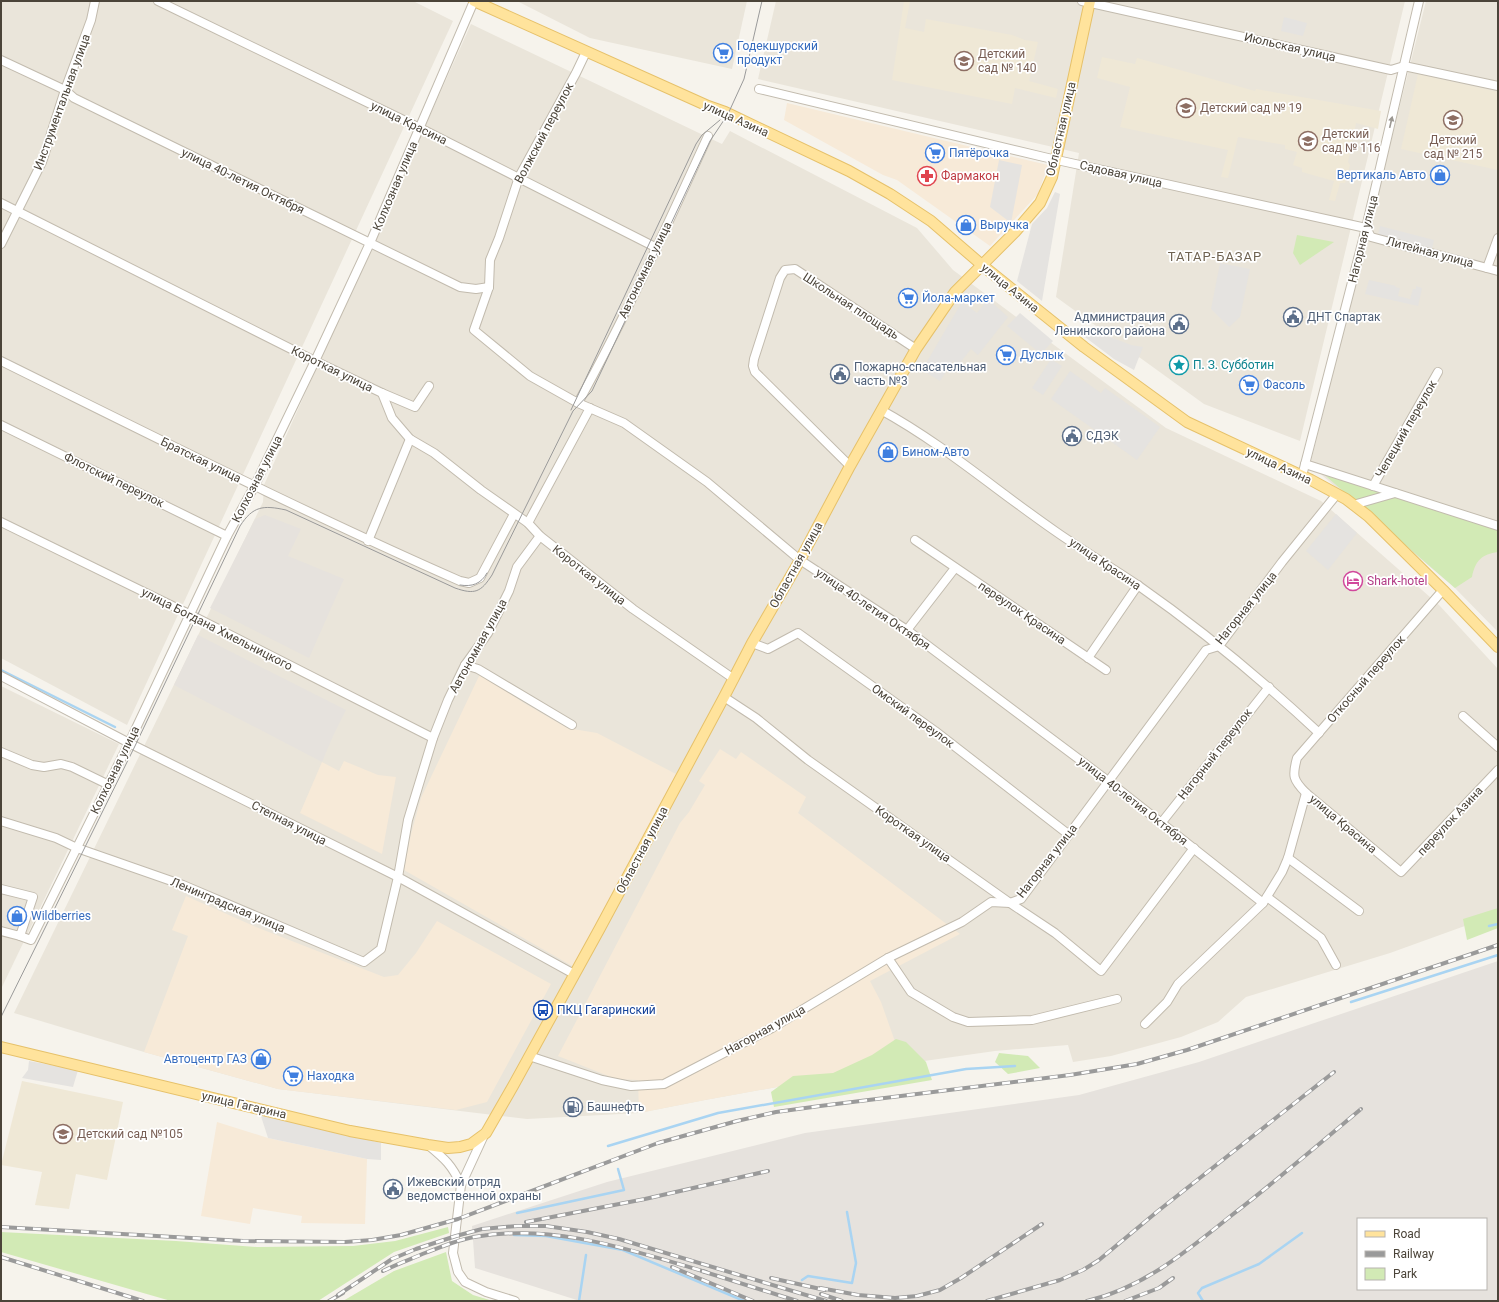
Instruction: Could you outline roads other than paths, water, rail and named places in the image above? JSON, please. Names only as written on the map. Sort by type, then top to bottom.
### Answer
[{"type":"main road","name":"улица Азина","points":[[474,1],[708,106],[725,112],[849,171],[890,194],[931,221],[982,265],[1084,347],[1187,422],[1337,494],[1368,516],[1498,647]]},
{"type":"main road","name":"Областная улица","points":[[486,1133],[574,974],[752,643],[800,560],[850,466],[916,349],[955,292],[1040,203],[1052,177],[1087,1]]},
{"type":"main road","name":"улица Гагарина","points":[[1,1047],[350,1131],[428,1145],[448,1148],[460,1147],[471,1144],[486,1133]]},
{"type":"street","name":"Инструментальная улица","points":[[1,244],[42,162],[65,90],[91,20],[95,1]]},
{"type":"street","name":"улица Красина","points":[[158,1],[519,177],[657,248]]},
{"type":"street","name":"Колхозная улица","points":[[20,936],[31,940],[129,742],[227,536],[254,486],[315,361],[370,243],[474,1]]},
{"type":"street","name":"Июльская улица","points":[[1087,1],[1391,70],[1404,66],[1498,86]]},
{"type":"street","name":"Нагорная улица","points":[[1302,476],[1366,228],[1419,1]]},
{"type":"street","name":"Волжский переулок","points":[[474,330],[489,287],[490,260],[499,238],[519,177],[586,52]]},
{"type":"street","name":"улица 40-летия Октября","points":[[1,60],[65,90],[74,98],[460,287],[476,289],[489,287]]},
{"type":"street","name":"Садовая улица","points":[[759,89],[1055,159],[1366,228]]},
{"type":"street","name":"Автономная улица","points":[[578,403],[599,365],[657,248],[708,136]]},
{"type":"street","name":"Короткая улица","points":[[1,203],[315,361],[382,393],[392,418],[410,439],[434,453],[481,490],[528,523],[540,536],[633,609],[734,679]]},
{"type":"street","name":"Литейная улица","points":[[1366,228],[1371,237],[1498,271]]},
{"type":"street","points":[[1487,268],[1498,238]]},
{"type":"street","name":"Школьная площадь","points":[[850,466],[755,372],[753,366],[754,359],[780,278],[785,270],[795,269],[916,349]]},
{"type":"street","name":"улица 40-летия Октября","points":[[474,330],[530,376],[578,403],[624,424],[707,482],[800,560],[907,630],[1162,822],[1194,848],[1265,900],[1321,938],[1336,966]]},
{"type":"street","name":"Братская улица","points":[[1,361],[368,541],[460,581],[469,583],[480,578],[514,514]]},
{"type":"street","name":"Чепецкий переулок","points":[[1373,486],[1438,372]]},
{"type":"street","points":[[382,393],[415,407],[429,386]]},
{"type":"street","points":[[528,523],[590,408]]},
{"type":"street","name":"улица Красина","points":[[881,410],[908,425],[1055,531],[1138,585],[1269,687],[1319,733]]},
{"type":"street","name":"Флотский переулок","points":[[1,425],[227,536]]},
{"type":"street","points":[[368,541],[410,439]]},
{"type":"street","points":[[1306,464],[1498,526]]},
{"type":"street","points":[[1353,505],[1396,493]]},
{"type":"street","name":"Нагорная улица","points":[[529,1056],[602,1080],[631,1086],[664,1084],[772,1028],[888,958],[962,922],[991,902],[1010,903],[1021,899],[1206,650],[1218,646],[1277,568],[1337,494]]},
{"type":"street","name":"улица Богдана Хмельницкого","points":[[1,522],[190,614],[433,738]]},
{"type":"street","name":"Автономная улица","points":[[398,877],[408,820],[433,738],[465,665],[488,633],[509,591],[517,566],[540,536]]},
{"type":"street","name":"переулок Красина","points":[[915,540],[1106,670]]},
{"type":"street","points":[[907,630],[955,568]]},
{"type":"street","points":[[1088,658],[1138,585]]},
{"type":"street","name":"Откосный переулок","points":[[1293,771],[1297,758],[1443,590]]},
{"type":"street","name":"Омский переулок","points":[[752,643],[768,649],[798,633],[935,731],[1068,834]]},
{"type":"street","points":[[465,665],[478,669],[572,725]]},
{"type":"street","name":"Степная улица","points":[[1,676],[398,877],[574,974]]},
{"type":"street","name":"Нагорный переулок","points":[[1162,822],[1269,687]]},
{"type":"street","name":"Короткая улица","points":[[724,697],[756,718],[808,760],[1010,903],[1055,933],[1102,971],[1194,848]]},
{"type":"street","points":[[1463,716],[1498,747]]},
{"type":"street","points":[[1,752],[32,765],[44,767],[61,764],[72,767],[107,784]]},
{"type":"street","name":"переулок Азина","points":[[1401,872],[1498,770]]},
{"type":"street","name":"улица Красина","points":[[1293,771],[1295,782],[1306,793],[1401,872]]},
{"type":"street","points":[[1145,1024],[1167,1002],[1178,984],[1265,900],[1288,858],[1306,793]]},
{"type":"street","name":"Ленинградская улица","points":[[1,821],[56,838],[77,848],[183,885],[364,962],[381,949],[398,877]]},
{"type":"street","points":[[1288,858],[1359,911]]},
{"type":"street","points":[[1,889],[33,897],[20,936],[1,931]]},
{"type":"street","points":[[888,958],[911,992],[953,1017],[968,1022],[1032,1020],[1117,999]]},
{"type":"street","points":[[486,1133],[461,1185],[453,1253],[458,1272],[465,1282],[486,1292],[515,1301]]},
{"type":"street","points":[[428,1145],[444,1158],[455,1170],[461,1185]]},
{"type":"waterway","points":[[1,670],[115,727]]},
{"type":"waterway","points":[[1489,926],[1498,924]]},
{"type":"waterway","points":[[1351,1002],[1498,955]]},
{"type":"waterway","points":[[608,1146],[718,1113],[966,1069],[1015,1066]]},
{"type":"waterway","points":[[517,1213],[624,1190],[618,1169]]},
{"type":"waterway","points":[[802,1280],[808,1276],[852,1283],[856,1263],[847,1212]]},
{"type":"waterway","points":[[1203,1301],[1198,1293],[1202,1288],[1259,1264],[1302,1233]]},
{"type":"waterway","points":[[514,1235],[546,1236],[623,1250],[744,1301]]},
{"type":"waterway","points":[[580,1301],[586,1255]]},
{"type":"tram line","points":[[1,1017],[135,746],[240,526],[249,514],[265,508],[286,510],[462,590],[477,590],[488,581],[573,411],[592,391],[710,141],[728,114],[744,79],[762,1]]},
{"type":"tram line","points":[[571,410],[696,144],[702,135],[720,120]]},
{"type":"tram line","points":[[460,585],[468,586],[476,584],[482,580],[487,573]]},
{"type":"railway","points":[[1,1227],[243,1241],[345,1242],[372,1240],[401,1235],[458,1219],[658,1143],[737,1121],[776,1112],[1070,1075],[1137,1064],[1187,1050],[1498,945]]},
{"type":"railway","points":[[987,1301],[1060,1280],[1083,1270],[1099,1260],[1158,1211],[1334,1072]]},
{"type":"railway","points":[[1087,1301],[1127,1287],[1164,1267],[1265,1189],[1361,1109]]},
{"type":"railway","points":[[526,1222],[645,1199],[768,1171]]},
{"type":"railway","points":[[820,1288],[858,1295],[895,1298],[917,1296],[940,1290],[961,1278],[1042,1224]]},
{"type":"railway","points":[[338,1295],[392,1259],[416,1249],[482,1229],[517,1226],[546,1226],[587,1232],[619,1239],[826,1301]]},
{"type":"railway","points":[[383,1271],[425,1253],[468,1238],[504,1234],[534,1233],[592,1241],[649,1255],[706,1272]]},
{"type":"railway","points":[[1,1257],[143,1301]]},
{"type":"railway","points":[[672,1267],[753,1301]]},
{"type":"railway","points":[[702,1271],[797,1301]]},
{"type":"railway","points":[[771,1278],[825,1290]]},
{"type":"railway","points":[[1125,1301],[1159,1288],[1173,1278]]},
{"type":"railway","points":[[329,1301],[343,1293]]},
{"type":"railway","points":[[821,1294],[842,1301]]},
{"type":"place","name":"Годекшурский продукт","points":[[723,53]]},
{"type":"place","name":"Детский сад № 140","points":[[964,61]]},
{"type":"place","name":"Детский сад № 19","points":[[1186,108]]},
{"type":"place","name":"Детский сад № 215","points":[[1453,120]]},
{"type":"place","name":"Детский сад № 116","points":[[1308,141]]},
{"type":"place","name":"Пятёрочка","points":[[935,153]]},
{"type":"place","name":"Вертикаль Авто","points":[[1440,175]]},
{"type":"place","name":"Фармакон","points":[[927,176]]},
{"type":"place","name":"Выручка","points":[[966,225]]},
{"type":"place","name":"Йола-маркет","points":[[908,298]]},
{"type":"place","name":"ДНТ Спартак","points":[[1293,317]]},
{"type":"place","name":"Администрация Ленинского района","points":[[1179,324]]},
{"type":"place","name":"Дуслык","points":[[1006,355]]},
{"type":"place","name":"П. З. Субботин","points":[[1179,365]]},
{"type":"place","name":"Пожарно-спасательная часть №3","points":[[840,374]]},
{"type":"place","name":"Фасоль","points":[[1249,385]]},
{"type":"place","name":"СДЭК","points":[[1072,436]]},
{"type":"place","name":"Бином-Авто","points":[[888,452]]},
{"type":"place","name":"Shark-hotel","points":[[1353,581]]},
{"type":"place","name":"Wildberries","points":[[17,916]]},
{"type":"place","name":"ПКЦ Гагаринский","points":[[543,1010]]},
{"type":"place","name":"Автоцентр ГАЗ","points":[[261,1059]]},
{"type":"place","name":"Находка","points":[[293,1076]]},
{"type":"place","name":"Башнефть","points":[[573,1107]]},
{"type":"place","name":"Детский сад №105","points":[[63,1134]]},
{"type":"place","name":"Ижевский отряд ведомственной охраны","points":[[393,1189]]},
{"type":"district","name":"ТАТАР-БАЗАР","points":[[1215,256]]}]
